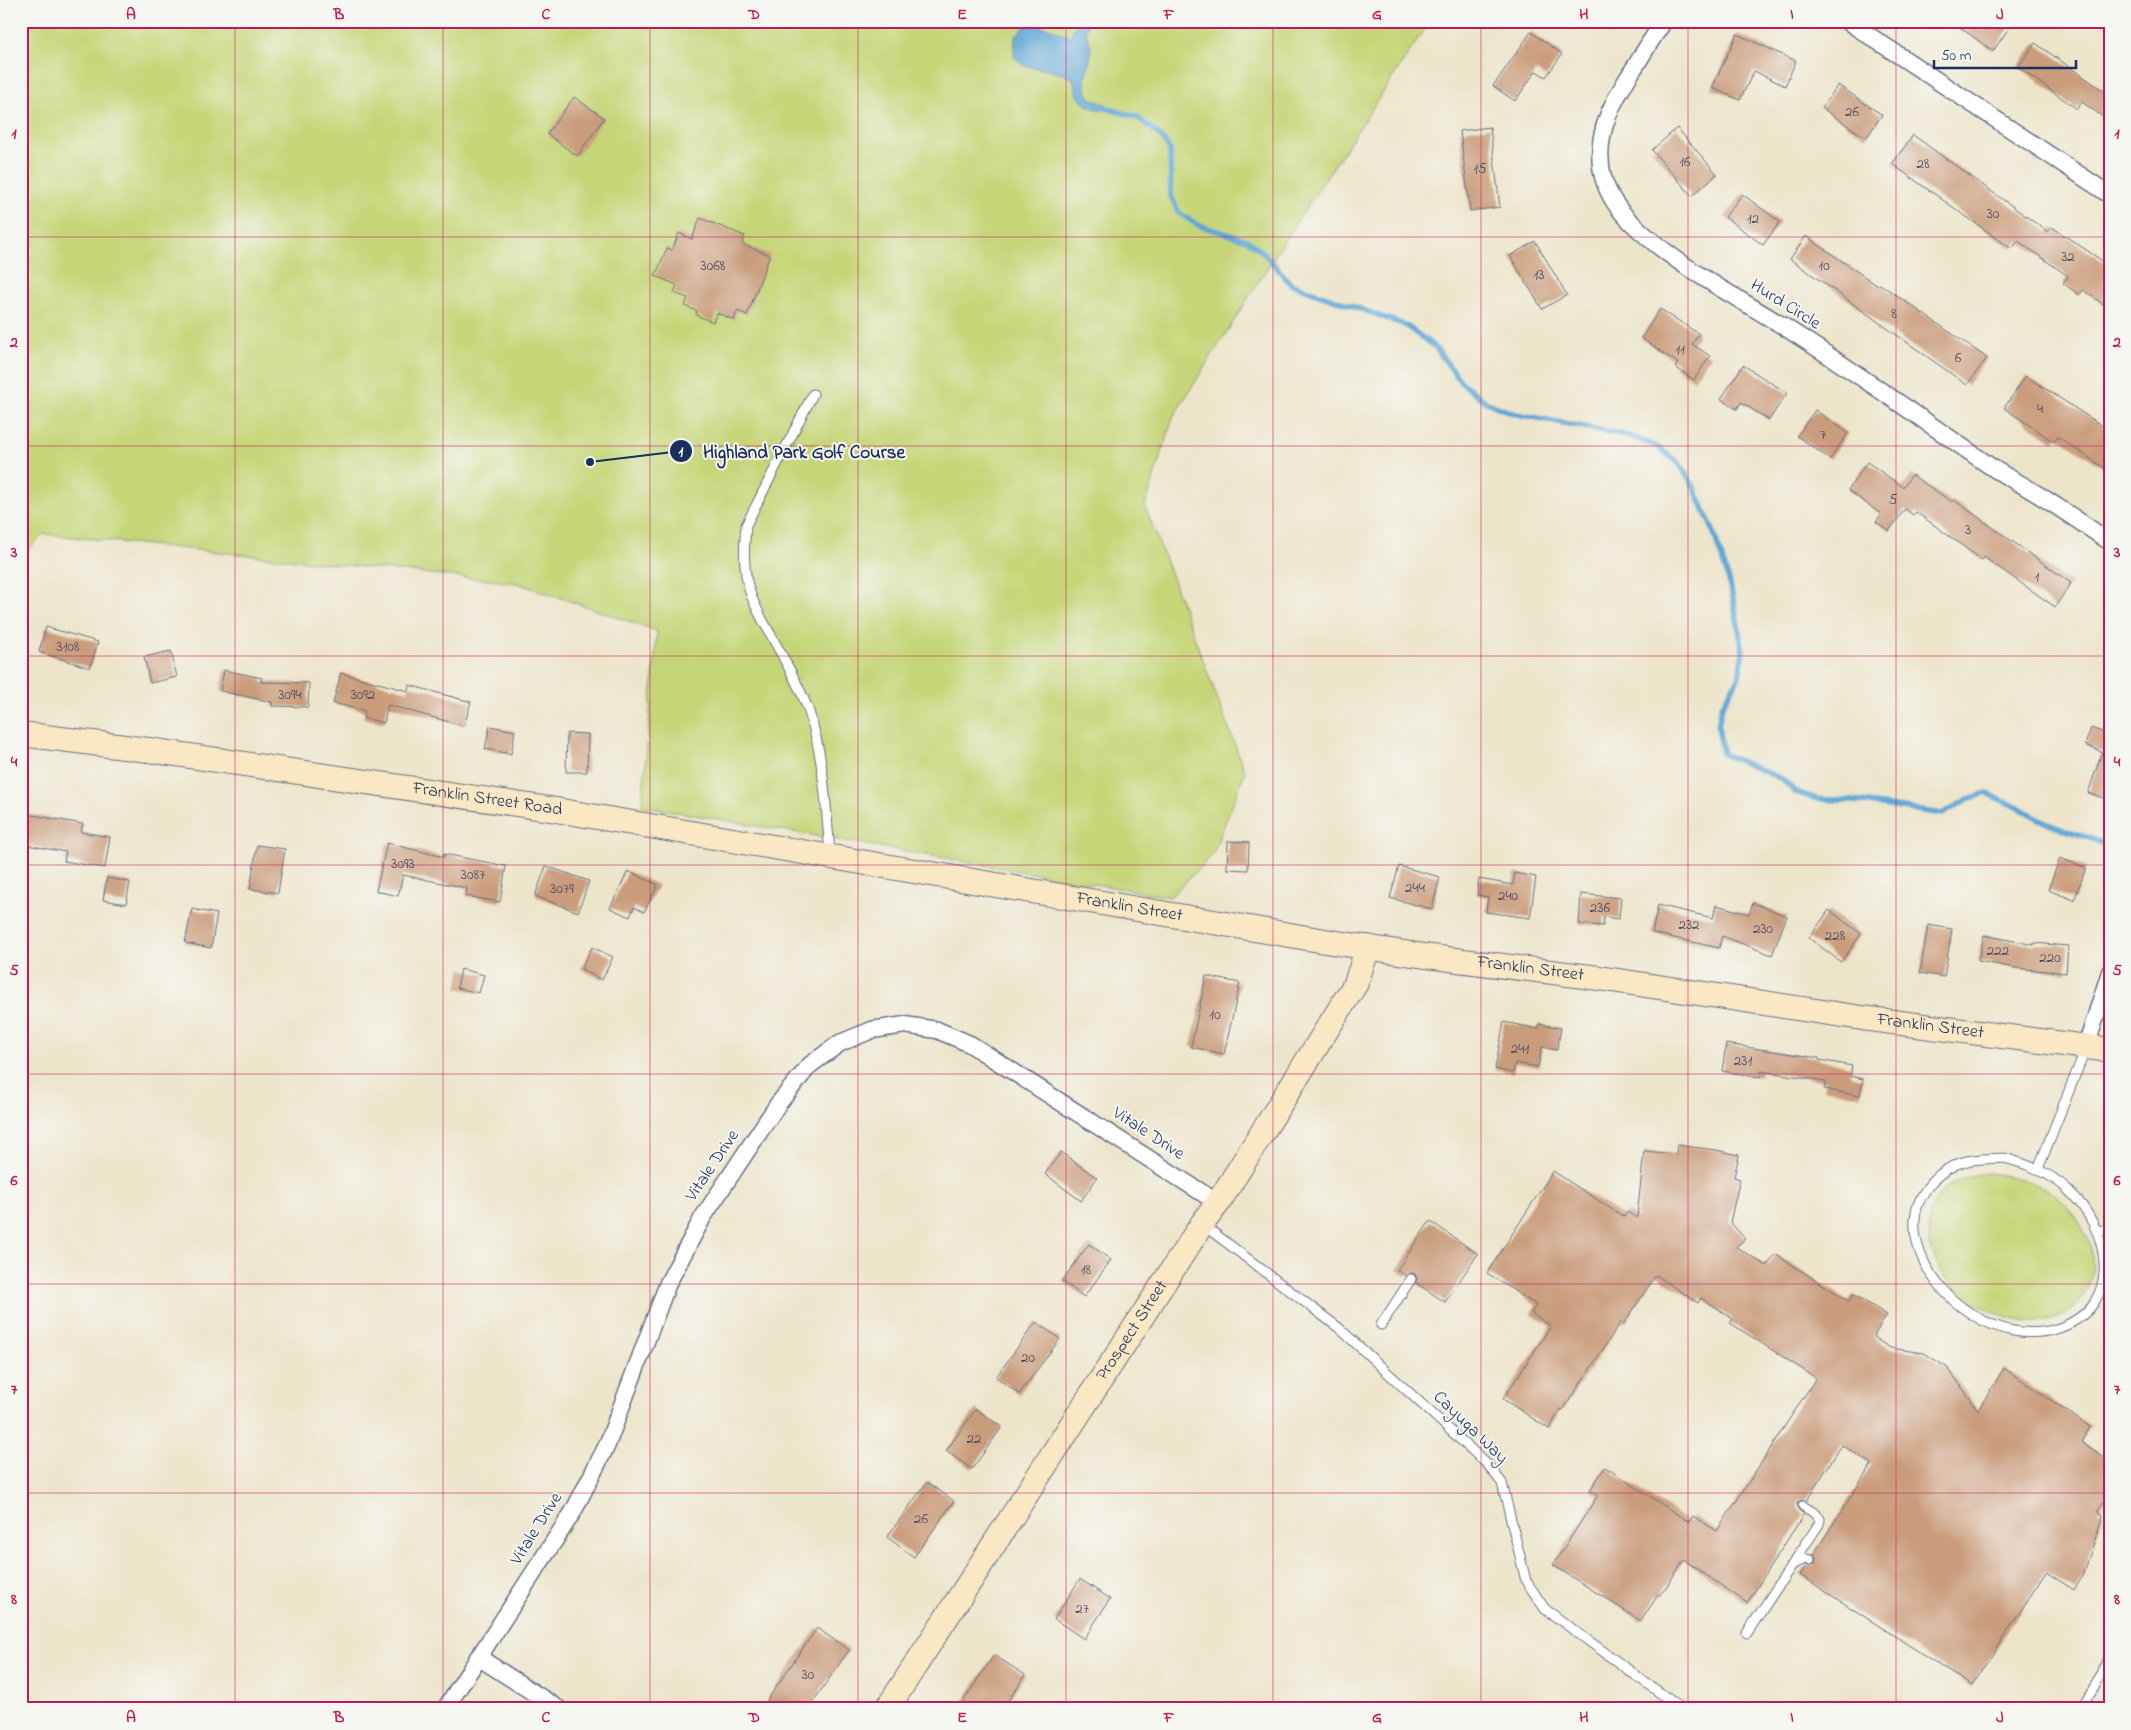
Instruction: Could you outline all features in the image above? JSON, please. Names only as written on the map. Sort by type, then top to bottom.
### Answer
[{"type":"street","name":"Hurd Circle","points":[[1664,21],[1609,110],[1602,135],[1600,153],[1603,177],[1609,193],[1620,210],[1633,225],[1669,253],[1742,302],[1796,334],[1993,468],[2028,488],[2110,542]]},
{"type":"street","points":[[1847,21],[2110,195]]},
{"type":"street","name":"Franklin Street Road","points":[[21,734],[156,751],[550,808],[951,878]]},
{"type":"street","name":"Franklin Street","points":[[951,878],[1368,947],[2110,1050]]},
{"type":"street","name":"Prospect Street","points":[[887,1709],[1202,1224],[1218,1203],[1356,983],[1368,947]]},
{"type":"street","points":[[2086,1047],[2110,972]]},
{"type":"street","name":"Vitale Drive","points":[[445,1709],[574,1512],[607,1445],[668,1283],[703,1217],[778,1104],[810,1065],[840,1042],[872,1030],[905,1025],[937,1030],[970,1044],[1218,1203]]},
{"type":"street","points":[[478,1657],[559,1709]]},
{"type":"lane","points":[[813,394],[746,526],[744,548],[749,589],[756,608],[784,659],[804,702],[819,745],[824,778],[830,856]]},
{"type":"lane","points":[[2038,1169],[2086,1047]]},
{"type":"lane","points":[[2004,1158],[2038,1169],[2055,1179],[2088,1212],[2098,1232],[2104,1264],[2104,1277],[2100,1294],[2082,1317],[2065,1326],[2037,1332],[2003,1328],[1978,1318],[1953,1300],[1934,1279],[1921,1256],[1914,1224],[1922,1194],[1947,1169],[1973,1160],[2004,1158]]},
{"type":"lane","name":"Cayuga Way","points":[[1202,1224],[1339,1328],[1488,1464],[1502,1483],[1526,1581],[1545,1609],[1682,1709]]},
{"type":"lane","points":[[2098,1232],[2110,1227]]},
{"type":"lane","points":[[1381,1325],[1411,1279]]},
{"type":"lane","points":[[1747,1632],[1819,1524],[1820,1519],[1816,1514],[1803,1506]]},
{"type":"lane","points":[[1792,1565],[1804,1559],[1810,1560]]},
{"type":"lane","points":[[2079,1709],[2110,1659]]},
{"type":"green space","points":[[21,21],[1430,21],[1285,240],[1173,417],[1145,506],[1245,772],[1212,856],[1170,897],[642,806],[657,631],[517,583],[44,534],[21,557]]},
{"type":"green space","points":[[1989,1173],[2024,1180],[2041,1186],[2067,1206],[2085,1232],[2093,1262],[2092,1277],[2087,1291],[2077,1304],[2062,1316],[2045,1321],[2031,1321],[2015,1319],[2000,1314],[1970,1300],[1947,1279],[1939,1267],[1932,1249],[1929,1232],[1929,1217],[1934,1204],[1942,1192],[1954,1183],[1970,1176]]},
{"type":"water","points":[[1076,21],[1089,21],[1087,35],[1091,52],[1085,85],[1090,98],[1107,105],[1104,110],[1086,105],[1082,101],[1073,79],[1063,74],[1022,65],[1014,57],[1015,37],[1026,25],[1046,27],[1071,36]]},
{"type":"building","points":[[1951,21],[2014,21],[1993,51]]},
{"type":"building","points":[[1531,32],[1562,54],[1546,77],[1536,71],[1515,101],[1493,86]]},
{"type":"building","points":[[1737,34],[1796,61],[1785,86],[1754,71],[1740,100],[1712,88]]},
{"type":"building","points":[[2035,43],[2110,95],[2110,122],[2082,102],[2077,109],[2018,67]]},
{"type":"building","points":[[1838,85],[1882,115],[1866,138],[1822,108]]},
{"type":"building","points":[[574,97],[604,118],[577,156],[547,134]]},
{"type":"building","points":[[1490,127],[1500,207],[1470,211],[1460,131]]},
{"type":"building","points":[[1677,128],[1717,174],[1692,196],[1652,150]]},
{"type":"building","points":[[1913,135],[2048,232],[2052,227],[2110,266],[2110,309],[2083,290],[2079,295],[2063,283],[2068,276],[2018,241],[2012,249],[1892,164]]},
{"type":"building","points":[[1742,194],[1780,222],[1763,245],[1725,217]]},
{"type":"building","points":[[700,218],[745,236],[742,244],[770,255],[747,315],[737,311],[734,320],[717,313],[713,322],[696,315],[697,311],[685,306],[688,298],[674,293],[677,285],[655,276],[667,248],[672,250],[679,233],[692,239]]},
{"type":"building","points":[[1806,236],[1878,286],[1880,284],[1987,358],[1967,385],[1790,259]]},
{"type":"building","points":[[1535,241],[1567,295],[1542,309],[1510,256]]},
{"type":"building","points":[[1660,309],[1699,334],[1692,344],[1710,356],[1694,380],[1675,367],[1678,363],[1641,338]]},
{"type":"building","points":[[1743,365],[1787,393],[1769,420],[1741,402],[1737,409],[1721,399]]},
{"type":"building","points":[[2026,376],[2110,431],[2110,472],[2058,437],[2054,442],[2004,408]]},
{"type":"building","points":[[1815,410],[1848,433],[1830,459],[1797,436]]},
{"type":"building","points":[[1867,462],[1903,487],[1912,475],[1952,502],[1954,500],[2071,583],[2055,607],[1984,557],[1982,560],[1916,512],[1913,515],[1905,509],[1889,531],[1876,522],[1881,514],[1848,490]]},
{"type":"building","points":[[46,627],[98,642],[90,668],[39,652]]},
{"type":"building","points":[[171,651],[177,677],[150,683],[144,657]]},
{"type":"building","points":[[224,670],[262,678],[261,682],[309,683],[308,707],[272,706],[272,702],[220,691]]},
{"type":"building","points":[[341,673],[408,691],[409,685],[471,702],[464,726],[388,705],[384,723],[363,718],[365,711],[333,703]]},
{"type":"building","points":[[490,726],[515,731],[511,754],[485,749]]},
{"type":"building","points":[[2091,728],[2110,735],[2110,800],[2088,793],[2102,752],[2085,745]]},
{"type":"building","points":[[567,733],[588,734],[587,772],[566,772]]},
{"type":"building","points":[[21,813],[83,824],[81,832],[110,837],[105,868],[64,861],[66,852],[21,844]]},
{"type":"building","points":[[1228,841],[1249,842],[1248,870],[1227,869]]},
{"type":"building","points":[[387,843],[444,857],[444,854],[506,866],[500,902],[466,896],[467,888],[403,875],[398,896],[376,891]]},
{"type":"building","points":[[257,845],[285,849],[278,893],[250,889]]},
{"type":"building","points":[[2060,858],[2086,868],[2074,900],[2048,890]]},
{"type":"building","points":[[546,866],[589,881],[578,912],[535,896]]},
{"type":"building","points":[[1399,866],[1440,877],[1432,909],[1390,898]]},
{"type":"building","points":[[628,871],[658,885],[644,912],[634,907],[630,917],[610,908]]},
{"type":"building","points":[[1515,873],[1536,877],[1530,918],[1486,912],[1488,897],[1477,895],[1479,879],[1513,885]]},
{"type":"building","points":[[107,878],[130,882],[126,904],[103,900]]},
{"type":"building","points":[[1581,894],[1621,898],[1619,919],[1604,917],[1603,926],[1579,924]]},
{"type":"building","points":[[1753,903],[1787,916],[1772,955],[1722,936],[1719,948],[1652,933],[1658,905],[1713,918],[1716,905],[1749,914]]},
{"type":"building","points":[[192,909],[217,914],[211,948],[185,943]]},
{"type":"building","points":[[1829,910],[1861,934],[1841,962],[1809,938]]},
{"type":"building","points":[[1928,925],[1952,929],[1944,977],[1920,973]]},
{"type":"building","points":[[1984,935],[2034,945],[2034,943],[2068,946],[2066,973],[2016,968],[1978,961]]},
{"type":"building","points":[[592,947],[613,957],[602,980],[581,969]]},
{"type":"building","points":[[461,969],[484,975],[479,993],[457,988]]},
{"type":"building","points":[[1206,976],[1240,983],[1224,1054],[1191,1047]]},
{"type":"building","points":[[1504,1022],[1538,1029],[1539,1024],[1561,1028],[1557,1050],[1542,1047],[1538,1067],[1515,1063],[1513,1073],[1495,1069]]},
{"type":"building","points":[[1726,1044],[1819,1058],[1819,1060],[1852,1066],[1850,1076],[1863,1079],[1860,1096],[1824,1089],[1826,1081],[1761,1071],[1760,1077],[1722,1071]]},
{"type":"building","points":[[1677,1145],[1739,1155],[1734,1177],[1740,1179],[1730,1222],[1745,1239],[1736,1247],[1767,1266],[1775,1254],[1849,1301],[1853,1294],[1887,1315],[1873,1337],[1890,1348],[1924,1353],[1948,1368],[1978,1410],[2004,1368],[2090,1427],[2081,1442],[2110,1460],[2110,1493],[2098,1511],[2103,1515],[2083,1576],[2074,1590],[2046,1572],[1972,1686],[1800,1575],[1806,1566],[1815,1564],[1816,1558],[1813,1555],[1872,1464],[1842,1445],[1806,1501],[1800,1500],[1797,1503],[1798,1509],[1804,1514],[1747,1603],[1684,1560],[1641,1621],[1553,1565],[1598,1495],[1590,1490],[1605,1467],[1689,1522],[1693,1516],[1717,1531],[1816,1378],[1730,1323],[1733,1319],[1701,1298],[1698,1303],[1656,1275],[1624,1324],[1621,1322],[1549,1429],[1503,1399],[1551,1326],[1531,1313],[1536,1305],[1487,1273],[1553,1171],[1624,1217],[1627,1212],[1637,1218],[1644,1151],[1676,1154]]},
{"type":"building","points":[[1061,1152],[1097,1178],[1081,1201],[1045,1174]]},
{"type":"building","points":[[1430,1221],[1478,1254],[1445,1302],[1416,1283],[1415,1274],[1411,1273],[1406,1276],[1397,1270]]},
{"type":"building","points":[[1089,1244],[1111,1260],[1084,1297],[1062,1281]]},
{"type":"building","points":[[1036,1322],[1060,1339],[1019,1394],[996,1377]]},
{"type":"building","points":[[976,1409],[1002,1427],[972,1469],[946,1451]]},
{"type":"building","points":[[927,1482],[954,1501],[914,1557],[887,1537]]},
{"type":"building","points":[[1080,1579],[1110,1599],[1084,1639],[1054,1619]]},
{"type":"building","points":[[817,1628],[849,1650],[808,1709],[779,1709],[767,1700]]},
{"type":"building","points":[[994,1655],[1025,1675],[1003,1709],[958,1709]]},
{"type":"waterway","points":[[1099,106],[1137,117],[1161,137],[1170,150],[1171,196],[1179,213],[1198,225],[1247,240],[1264,253],[1291,284],[1405,325],[1435,347],[1461,382],[1486,402],[1512,413],[1630,436],[1658,447],[1679,463],[1694,487],[1713,530],[1730,584],[1743,651],[1739,677],[1722,706],[1718,726],[1723,754],[1782,779],[1795,792],[1818,799],[1854,801],[1943,814],[1968,799],[1986,793],[2053,826],[2110,845]]},
{"type":"place","name":"Highland Park Golf Course","points":[[590,462]]}]
